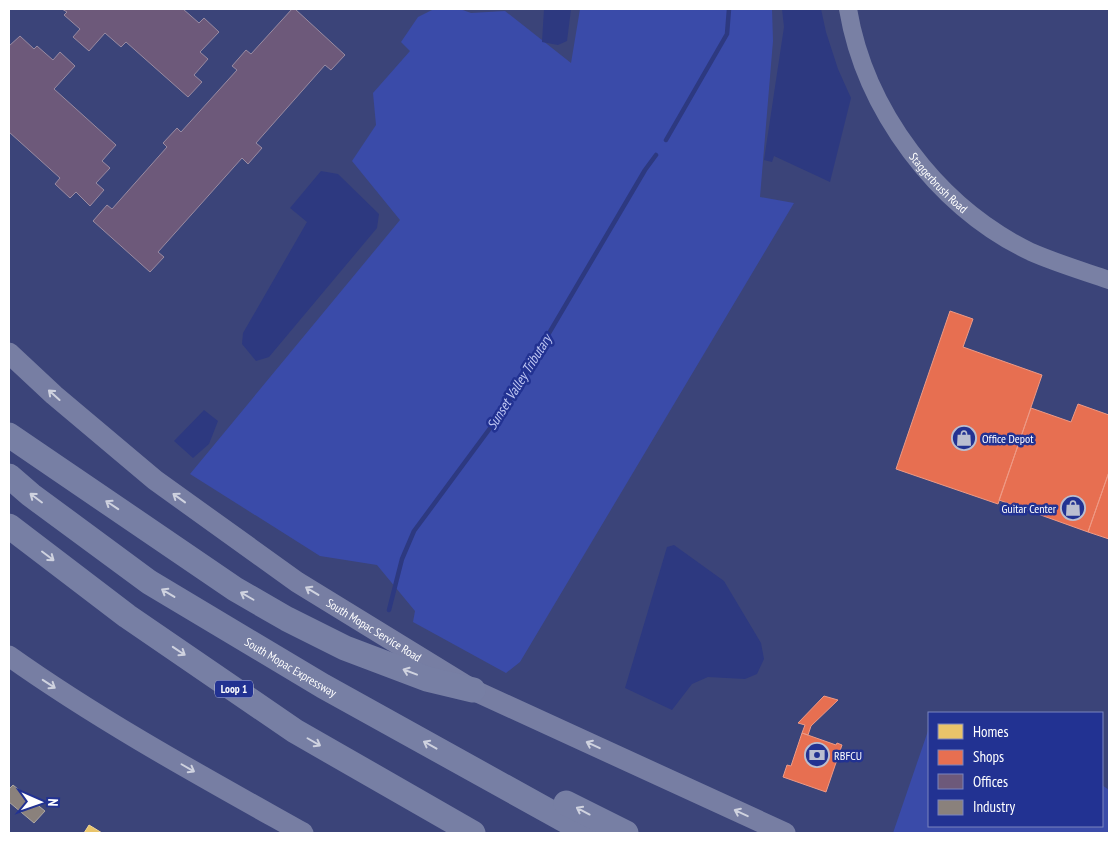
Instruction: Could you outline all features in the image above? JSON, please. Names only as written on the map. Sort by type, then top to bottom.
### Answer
[{"type":"highway","points":[[9,435],[235,589],[287,619],[345,648],[427,679],[473,690]]},
{"type":"highway","name":"South Mopac Expressway","points":[[9,476],[39,501],[149,582],[323,686],[588,833]]},
{"type":"highway","name":"Loop 1","points":[[9,526],[127,616],[295,731],[473,833]]},
{"type":"highway","points":[[472,768],[570,804],[626,833]]},
{"type":"main road","name":"South Mopac Service Road","points":[[9,353],[54,395],[155,480],[222,530],[297,582],[473,690],[785,833]]},
{"type":"main road","points":[[9,656],[44,681],[123,730],[303,833]]},
{"type":"street","name":"Staggerbrush Road","points":[[848,9],[862,61],[884,109],[915,156],[946,191],[985,224],[1031,252],[1109,280]]},
{"type":"shaded area","points":[[434,9],[460,9],[471,13],[505,11],[571,63],[580,9],[772,9],[773,41],[760,197],[794,203],[520,662],[506,673],[413,622],[415,611],[377,565],[320,556],[190,474],[400,220],[352,161],[376,125],[373,93],[410,51],[401,42],[418,17]]},
{"type":"shaded area","points":[[544,9],[571,9],[567,41],[558,45],[542,42]]},
{"type":"shaded area","points":[[782,9],[821,9],[838,69],[851,98],[830,182],[774,156],[772,162],[764,160],[784,27]]},
{"type":"shaded area","points":[[321,171],[338,174],[379,214],[377,228],[269,357],[256,361],[242,344],[243,333],[307,222],[290,208]]},
{"type":"shaded area","points":[[204,410],[218,421],[209,444],[193,458],[174,441]]},
{"type":"shaded area","points":[[674,545],[724,581],[761,643],[764,659],[757,674],[745,679],[708,677],[692,684],[672,710],[625,688],[667,547]]},
{"type":"shaded area","points":[[928,731],[928,827],[1103,827],[1103,786],[1109,790],[1109,833],[893,833]]},
{"type":"building: Homes","points":[[89,825],[94,828],[102,833],[84,833]]},
{"type":"building: Shops","name":"Office Depot","points":[[950,311],[973,319],[963,347],[1042,375],[998,504],[896,469]]},
{"type":"building: Shops","points":[[1078,404],[1109,415],[1109,472],[1088,532],[999,500],[1031,408],[1071,422]]},
{"type":"building: Shops","points":[[1109,472],[1109,539],[1088,532]]},
{"type":"building: Shops","points":[[824,696],[838,700],[811,726],[808,735],[802,733],[805,725],[798,723]]},
{"type":"building: Shops","name":"RBFCU","points":[[802,733],[836,745],[837,743],[842,745],[826,792],[783,777],[787,765],[791,766]]},
{"type":"building: Offices","points":[[62,9],[183,9],[199,23],[204,18],[219,32],[200,52],[208,59],[194,75],[202,82],[188,97],[126,42],[121,47],[105,33],[89,51],[73,37],[80,29],[64,15],[67,12]]},
{"type":"building: Offices","points":[[292,9],[295,9],[345,55],[331,70],[325,65],[256,143],[262,148],[248,164],[242,158],[158,252],[164,257],[150,272],[93,221],[107,205],[112,209],[167,147],[163,143],[177,128],[181,132],[237,70],[232,66],[246,50],[251,54]]},
{"type":"building: Offices","points":[[20,36],[34,49],[37,46],[53,60],[60,52],[75,66],[54,89],[116,145],[102,161],[110,168],[96,183],[104,190],[90,206],[76,192],[70,198],[55,184],[60,178],[9,132],[9,46]]},
{"type":"building: Industry","points":[[13,785],[45,811],[34,823],[9,802],[9,789]]},
{"type":"waterway","name":"Sunset Valley Tributary","points":[[666,140],[727,34],[729,9]]},
{"type":"waterway","name":"Sunset Valley Tributary","points":[[389,610],[402,559],[414,531],[505,408],[645,170],[656,155]]},
{"type":"place","name":"Office Depot","points":[[964,438]]},
{"type":"place","name":"Guitar Center","points":[[1073,508]]},
{"type":"place","name":"RBFCU","points":[[817,755]]}]
